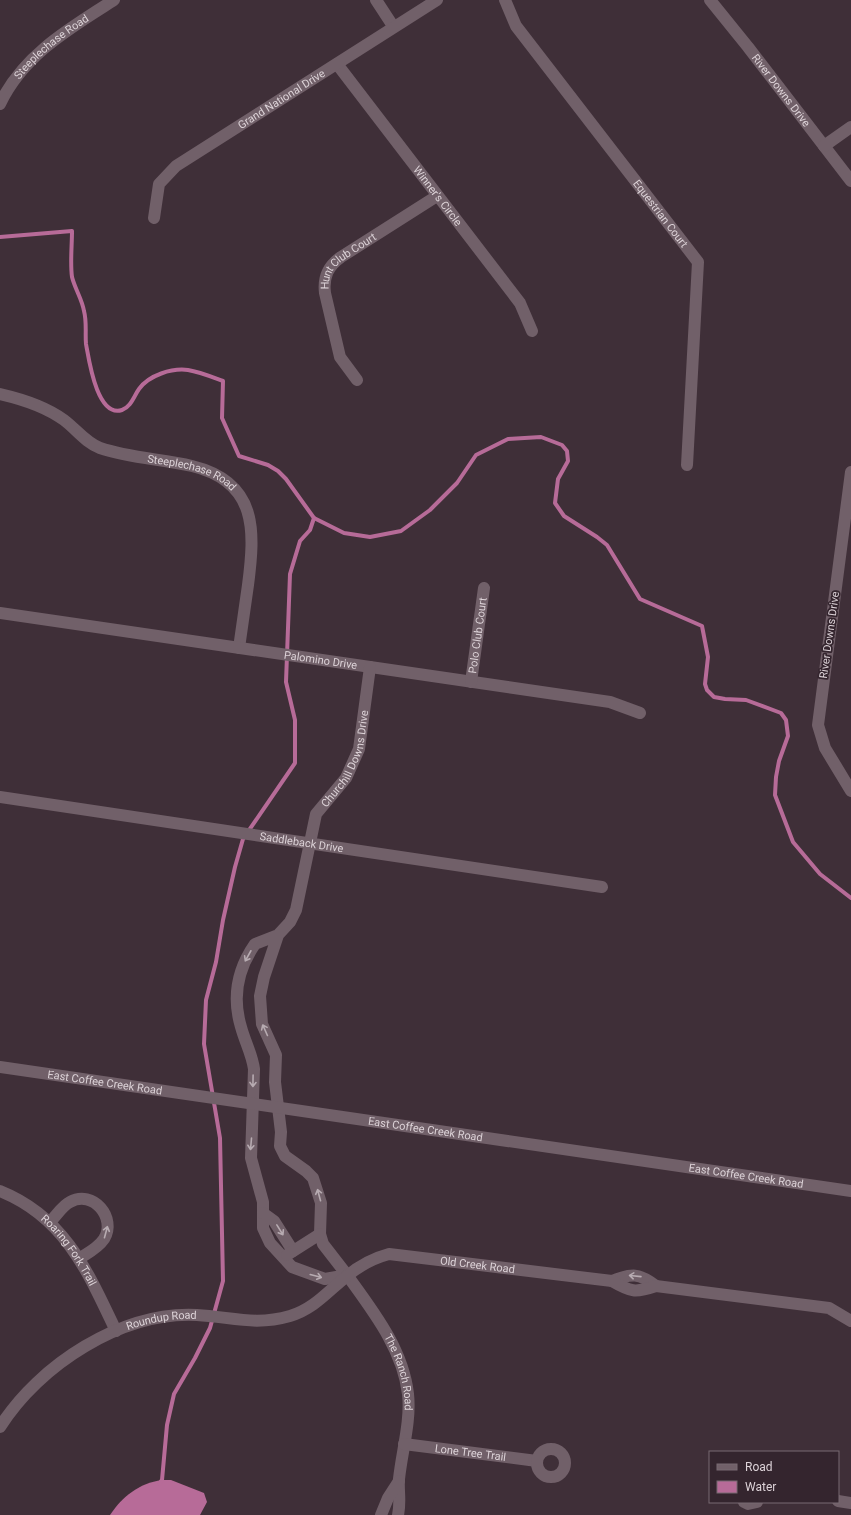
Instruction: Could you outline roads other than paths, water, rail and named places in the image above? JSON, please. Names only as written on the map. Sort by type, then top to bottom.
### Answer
[{"type":"street","name":"Steeplechase Road","points":[[0,104],[4,94],[22,70],[40,51],[62,33],[114,0]]},
{"type":"street","points":[[376,0],[393,26]]},
{"type":"street","name":"Grand National Drive","points":[[154,218],[159,184],[176,166],[337,64],[393,26],[437,0]]},
{"type":"street","name":"Equestrian Court","points":[[505,0],[516,26],[698,262],[687,465]]},
{"type":"street","name":"River Downs Drive","points":[[710,0],[851,181]]},
{"type":"street","name":"Winner's Circle","points":[[337,64],[520,303],[532,331]]},
{"type":"street","points":[[824,146],[851,127]]},
{"type":"street","name":"Hunt Club Court","points":[[357,380],[340,357],[325,293],[324,282],[328,270],[330,266],[341,257],[437,196]]},
{"type":"street","name":"Steeplechase Road","points":[[0,394],[18,398],[50,411],[62,419],[87,441],[97,447],[118,453],[193,466],[210,472],[233,487],[245,505],[253,540],[239,648]]},
{"type":"street","name":"River Downs Drive","points":[[851,472],[818,725],[825,748],[851,791]]},
{"type":"street","name":"Polo Club Court","points":[[471,682],[484,588]]},
{"type":"street","name":"Palomino Drive","points":[[0,612],[610,702],[640,714]]},
{"type":"street","name":"Churchill Downs Drive","points":[[279,1109],[275,1082],[276,1055],[262,1024],[260,996],[264,977],[278,935],[290,922],[296,910],[311,844],[316,814],[346,778],[359,749],[370,667]]},
{"type":"street","name":"Saddleback Drive","points":[[0,797],[602,887]]},
{"type":"street","name":"Churchill Downs Drive","points":[[253,1105],[253,1062],[241,1028],[236,1007],[236,988],[241,969],[255,944],[278,935]]},
{"type":"street","name":"East Coffee Creek Road","points":[[0,1067],[279,1109],[851,1191]]},
{"type":"street","points":[[253,1105],[250,1158],[260,1186],[263,1228],[270,1244],[288,1255],[292,1267],[313,1276],[325,1279],[348,1275]]},
{"type":"street","name":"The Ranch Road","points":[[279,1109],[280,1146],[285,1156],[313,1178],[318,1190],[321,1203],[320,1234],[323,1244],[348,1275],[389,1338],[399,1359],[408,1395],[399,1481],[401,1502],[398,1515]]},
{"type":"street","name":"Roaring Fork Trail","points":[[0,1191],[20,1201],[50,1222],[80,1258],[116,1331]]},
{"type":"street","points":[[50,1222],[69,1202],[79,1199],[90,1200],[98,1204],[104,1211],[108,1228],[105,1238],[99,1246],[80,1258]]},
{"type":"street","points":[[288,1255],[320,1234]]},
{"type":"street","name":"Old Creek Road","points":[[348,1275],[373,1260],[390,1254],[612,1280],[633,1292],[656,1286],[829,1308],[851,1321]]},
{"type":"street","name":"Old Creek Road","points":[[612,1280],[625,1275],[636,1274],[646,1278],[656,1286]]},
{"type":"street","name":"Roundup Road","points":[[0,1427],[4,1411],[61,1362],[116,1331],[142,1321],[178,1315],[198,1315],[242,1321],[277,1319],[304,1311],[323,1298],[348,1275]]},
{"type":"street","name":"Lone Tree Trail","points":[[404,1444],[537,1461]]},
{"type":"street","name":"The Ranch Road","points":[[381,1515],[388,1498],[399,1481]]},
{"type":"street","points":[[839,1501],[851,1503]]},
{"type":"water","points":[[162,1480],[171,1480],[204,1493],[207,1502],[200,1515],[110,1515],[120,1502],[132,1492],[146,1484]]},
{"type":"waterway","points":[[0,237],[72,231],[72,277],[82,302],[85,315],[86,344],[92,374],[100,397],[106,405],[113,410],[125,409],[143,384],[155,376],[168,371],[188,370],[223,381],[222,418],[239,456],[268,465],[278,471],[286,479],[314,518],[344,533],[370,537],[401,531],[430,510],[457,483],[476,455],[508,439],[541,437],[562,445],[567,451],[568,461],[558,479],[555,503],[564,516],[607,545],[640,599],[702,626],[708,657],[705,684],[707,690],[714,697],[746,700],[781,713],[786,720],[788,736],[779,761],[775,795],[793,842],[820,874],[851,898]]},
{"type":"waterway","points":[[159,1484],[162,1480],[167,1425],[174,1394],[210,1328],[223,1281],[220,1138],[204,1044],[206,1000],[216,962],[223,920],[235,867],[243,839],[295,763],[295,720],[286,682],[290,574],[300,541],[310,530],[314,518]]}]
